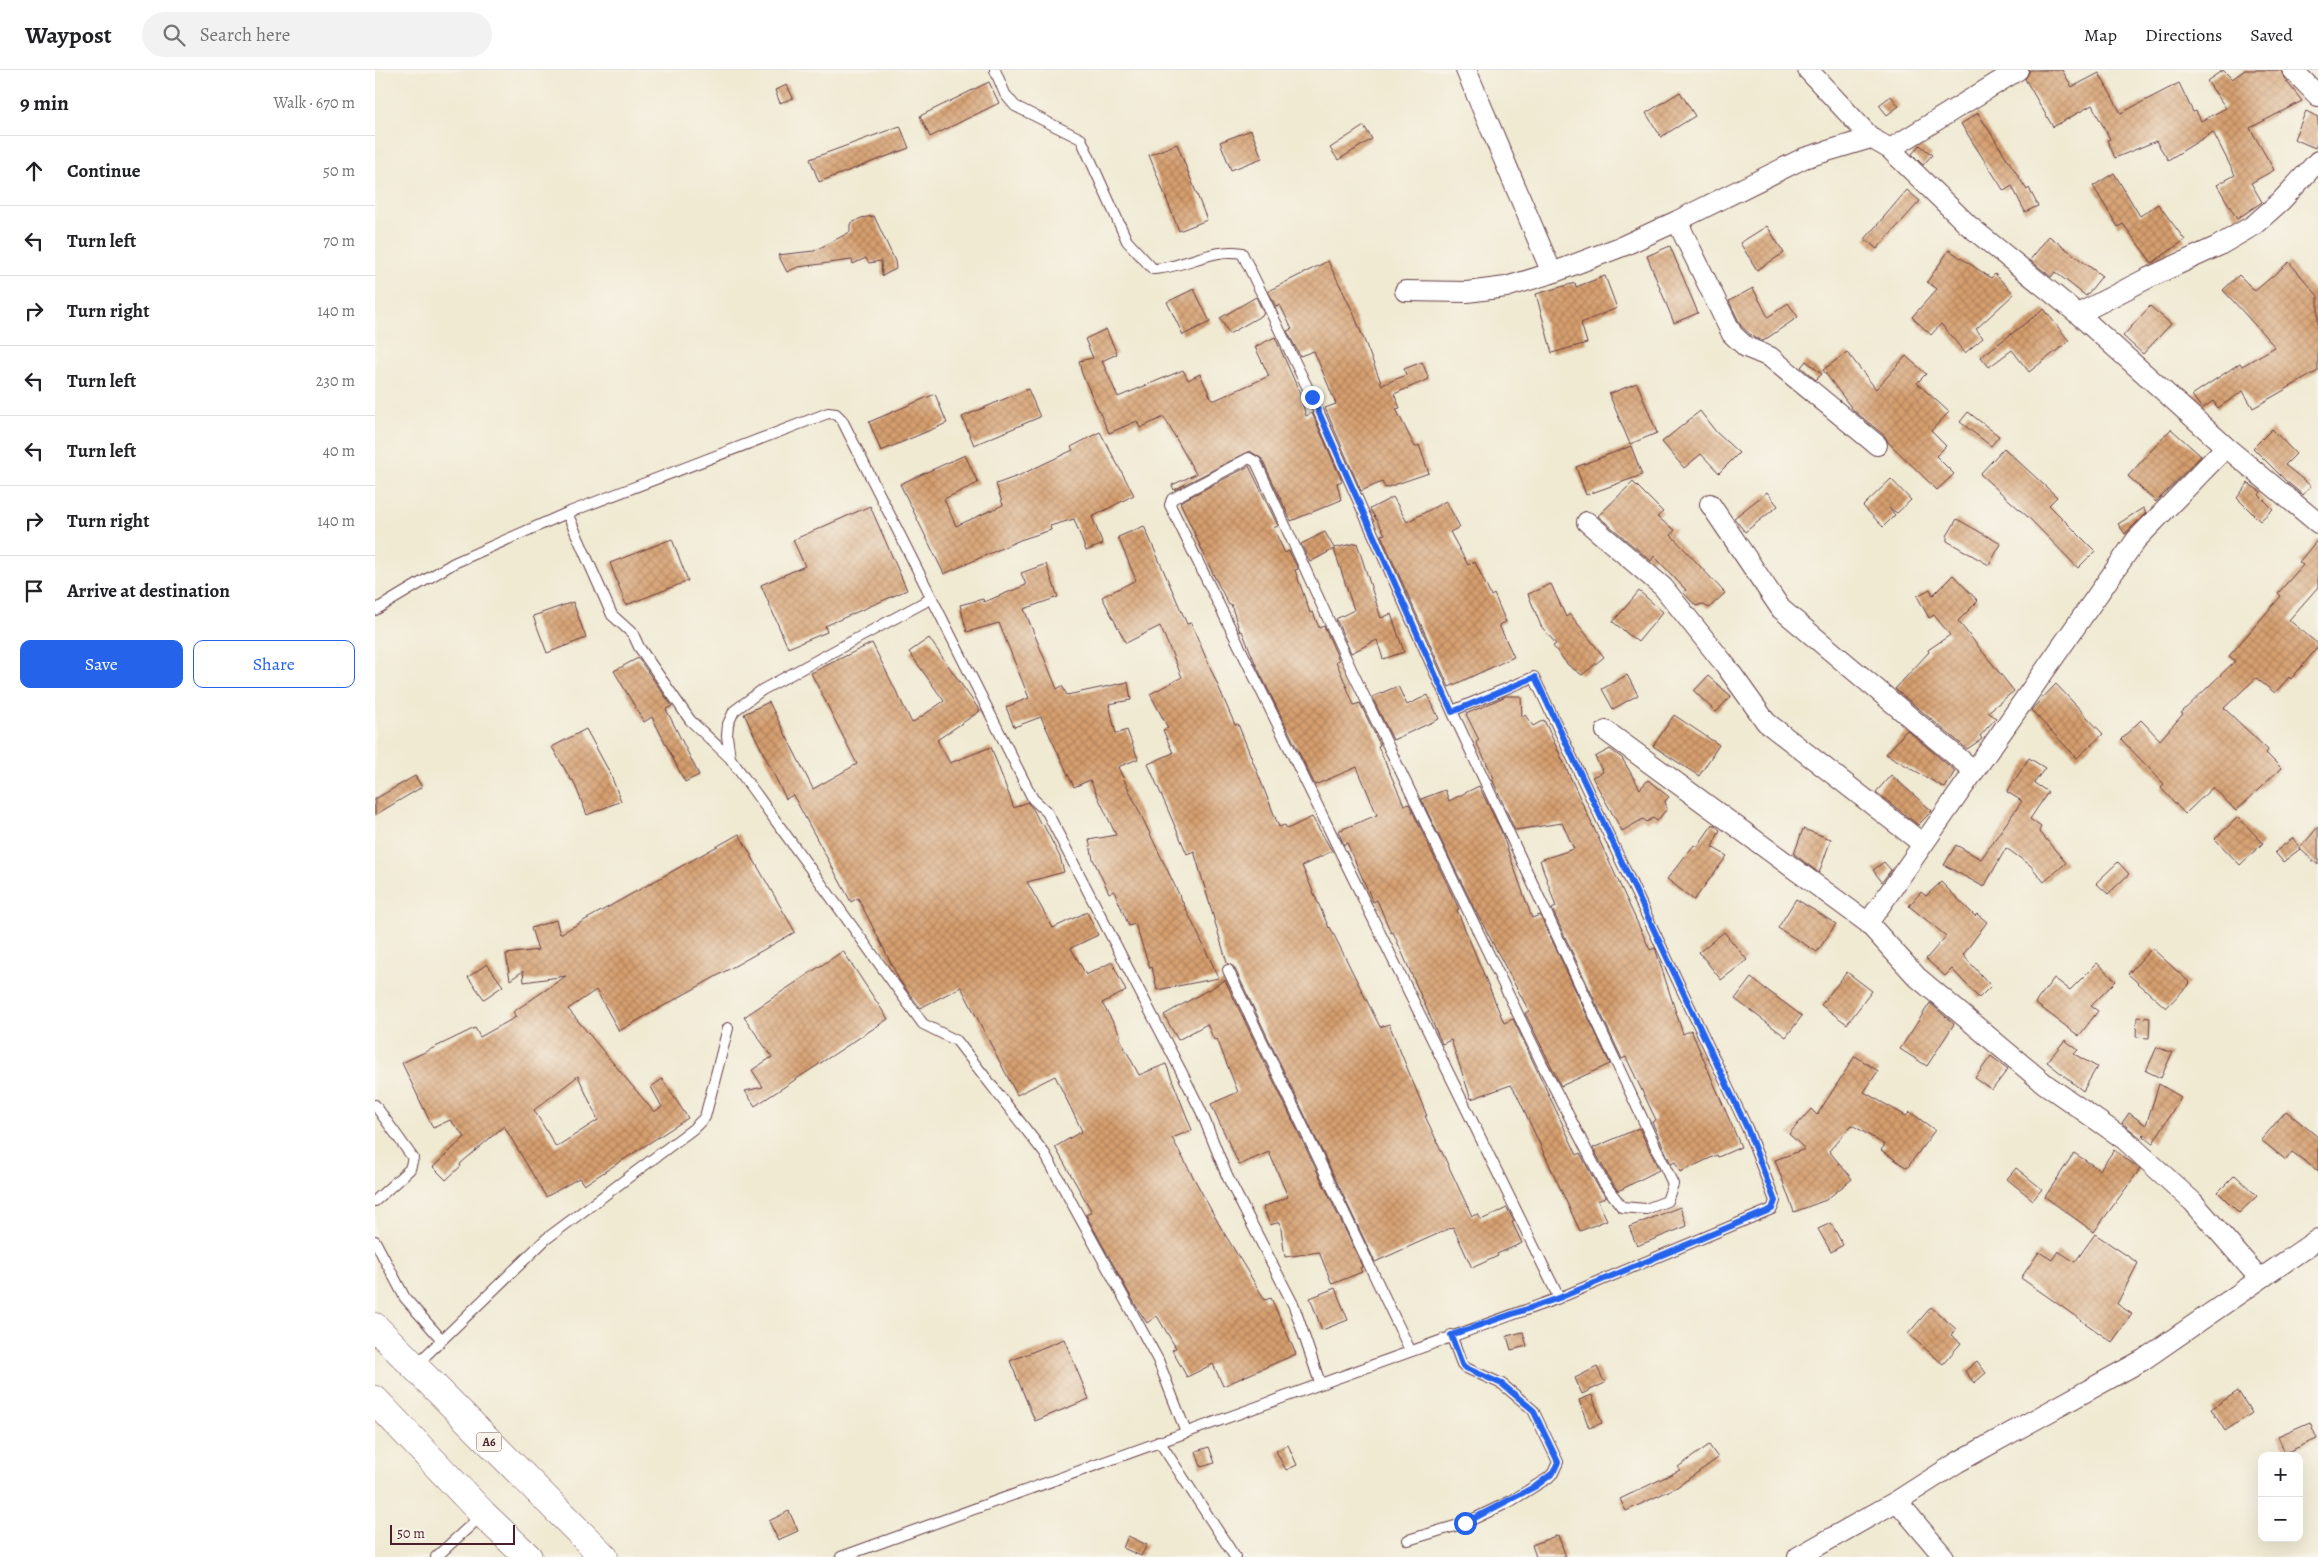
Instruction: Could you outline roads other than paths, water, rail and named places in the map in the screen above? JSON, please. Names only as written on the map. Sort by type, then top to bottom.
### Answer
[{"type":"highway","name":"A6","points":[[375,1327],[604,1557]]},
{"type":"highway","points":[[375,1400],[483,1514],[528,1557]]},
{"type":"street","points":[[1466,70],[1552,273]]},
{"type":"street","points":[[1807,70],[1871,138],[1890,149],[1968,225],[2078,314],[2226,447],[2318,523]]},
{"type":"street","points":[[1890,149],[2018,70]]},
{"type":"street","points":[[2293,70],[2318,96]]},
{"type":"street","points":[[1405,291],[1467,292],[1496,288],[1552,273],[1623,246],[1804,158],[1871,138]]},
{"type":"street","points":[[2078,314],[2148,278],[2218,246],[2254,225],[2281,201],[2318,161]]},
{"type":"street","points":[[1677,221],[1732,334],[1746,348],[1770,357],[1877,445]]},
{"type":"street","points":[[1868,923],[2136,540],[2226,447]]},
{"type":"street","points":[[1710,504],[1781,609],[1974,771]]},
{"type":"street","points":[[1587,522],[1663,587],[1766,722],[1923,844]]},
{"type":"street","points":[[1606,731],[1868,923],[1917,977],[2045,1084],[2124,1139],[2193,1202],[2260,1279]]},
{"type":"street","points":[[1798,1557],[1897,1501],[1958,1462],[2143,1360],[2318,1239]]},
{"type":"street","points":[[1897,1501],[1944,1557]]},
{"type":"lane","points":[[995,70],[1005,94],[1015,106],[1081,139],[1127,242],[1153,270],[1169,269],[1229,250],[1243,253],[1312,397],[1452,712],[1673,1184],[1667,1200],[1646,1209],[1622,1207],[1603,1182],[1542,1064],[1357,680],[1256,462],[1249,458],[1172,499],[1170,505],[1559,1298]]},
{"type":"lane","points":[[375,610],[454,563],[567,512],[828,413],[836,414],[842,420],[1033,800],[1047,812],[1201,1111],[1227,1176],[1293,1306],[1320,1383]]},
{"type":"lane","points":[[567,512],[611,615],[633,634],[639,647],[689,720],[730,758],[923,1024],[957,1041],[1045,1154],[1158,1360],[1185,1432]]},
{"type":"lane","points":[[730,758],[727,736],[728,724],[734,711],[762,690],[932,598]]},
{"type":"lane","points":[[841,1557],[1451,1335],[1559,1298],[1772,1209],[1775,1201],[1747,1128],[1535,677],[1452,712]]},
{"type":"lane","points":[[1228,970],[1410,1350]]},
{"type":"lane","points":[[415,1367],[546,1239],[693,1129],[705,1116],[728,1028]]},
{"type":"lane","points":[[375,1105],[413,1158],[410,1169],[375,1201]]},
{"type":"lane","points":[[375,1241],[405,1298],[442,1340]]},
{"type":"lane","points":[[1408,1540],[1465,1523],[1511,1501],[1548,1478],[1553,1473],[1558,1462],[1533,1410],[1502,1384],[1466,1368],[1462,1364],[1451,1335]]},
{"type":"lane","points":[[1159,1442],[1235,1557]]},
{"type":"lane","points":[[436,1557],[483,1514]]}]
